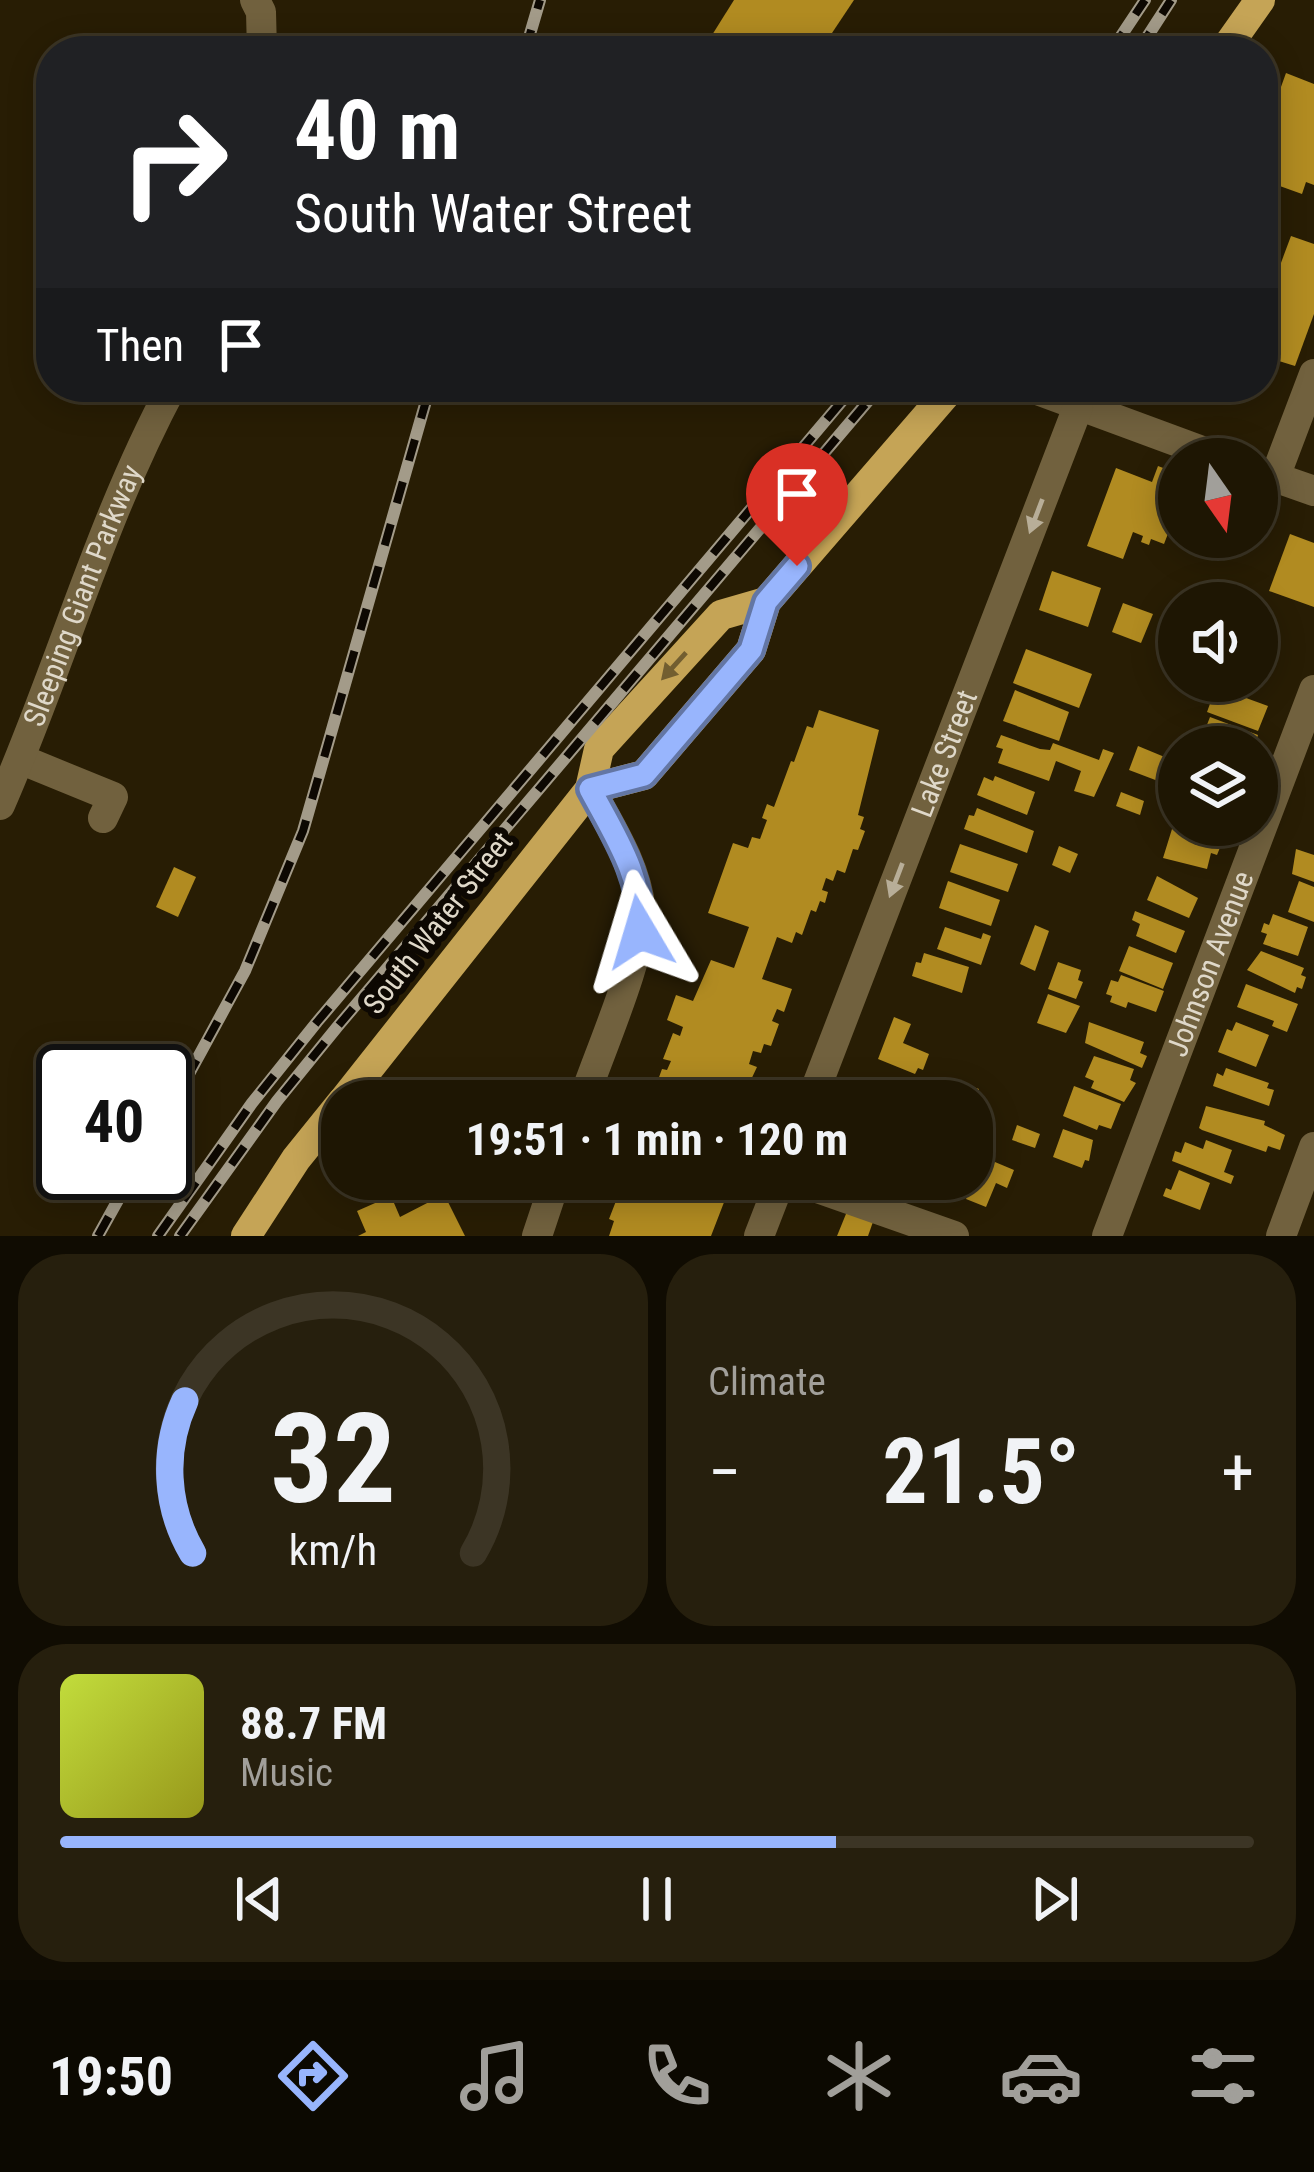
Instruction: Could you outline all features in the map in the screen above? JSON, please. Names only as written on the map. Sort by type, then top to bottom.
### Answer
[{"type":"main road","points":[[1235,36],[1260,0]]},
{"type":"main road","name":"South Water Street","points":[[590,789],[644,775],[751,650],[766,602],[939,402]]},
{"type":"main road","name":"South Water Street","points":[[359,1080],[590,789],[599,749],[721,615],[766,602]]},
{"type":"main road","name":"South Water Street","points":[[246,1236],[321,1127]]},
{"type":"street","points":[[255,0],[261,12],[262,36]]},
{"type":"street","points":[[1278,449],[1314,374]]},
{"type":"street","name":"Sleeping Giant Parkway","points":[[0,805],[98,545],[135,456],[164,402]]},
{"type":"street","points":[[1066,402],[1165,438]]},
{"type":"street","name":"Lake Street","points":[[819,1080],[1078,407]]},
{"type":"street","points":[[1278,478],[1314,491]]},
{"type":"street","name":"Johnson Avenue","points":[[1107,1236],[1314,690]]},
{"type":"street","points":[[20,759],[113,797],[104,818]]},
{"type":"street","points":[[590,789],[627,859],[642,913],[636,950],[590,1080]]},
{"type":"street","points":[[1281,1236],[1314,1148]]},
{"type":"street","points":[[537,1236],[549,1200]]},
{"type":"street","points":[[759,1236],[773,1200]]},
{"type":"street","points":[[852,1200],[954,1236]]},
{"type":"building","points":[[734,0],[854,0],[830,36],[711,36]]},
{"type":"building","points":[[1286,73],[1314,84],[1314,185],[1306,182],[1302,194],[1278,185],[1278,95]]},
{"type":"building","points":[[1291,236],[1314,244],[1314,314],[1295,366],[1278,361],[1278,271]]},
{"type":"building","points":[[1158,466],[1158,542],[1141,542],[1143,536],[1133,532],[1123,559],[1087,546],[1116,468],[1152,482]]},
{"type":"building","points":[[1290,534],[1314,543],[1314,607],[1278,594],[1278,582],[1272,582]]},
{"type":"building","points":[[1052,571],[1101,588],[1088,627],[1039,610]]},
{"type":"building","points":[[1123,603],[1153,614],[1141,643],[1112,632]]},
{"type":"building","points":[[1026,649],[1092,674],[1079,708],[1013,683]]},
{"type":"building","points":[[1015,690],[1069,712],[1059,741],[1003,721]]},
{"type":"building","points":[[1211,702],[1268,706],[1260,726],[1245,726],[1207,712]]},
{"type":"building","points":[[819,710],[879,730],[858,815],[864,817],[860,829],[865,831],[858,850],[853,849],[845,873],[837,870],[833,881],[826,878],[825,903],[820,901],[816,912],[811,910],[802,935],[796,932],[792,943],[777,937],[762,979],[792,989],[784,1012],[777,1009],[772,1021],[779,1024],[771,1046],[764,1044],[761,1053],[753,1051],[749,1064],[757,1067],[751,1080],[658,1080],[671,1061],[663,1059],[673,1033],[680,1036],[683,1027],[667,1020],[676,995],[693,1001],[711,960],[734,968],[749,927],[708,913],[733,843],[748,848],[752,837],[760,839],[767,804],[774,807],[807,726],[813,728]]},
{"type":"building","points":[[1210,717],[1234,726],[1207,726]]},
{"type":"building","points":[[1001,735],[1040,749],[1050,750],[1053,743],[1099,760],[1103,749],[1114,753],[1094,797],[1074,791],[1081,771],[1056,761],[1049,781],[998,763],[1003,749],[996,747]]},
{"type":"building","points":[[1138,746],[1158,754],[1158,781],[1129,770]]},
{"type":"building","points":[[995,776],[1035,792],[1027,815],[977,795],[984,777],[993,781]]},
{"type":"building","points":[[1121,792],[1144,801],[1140,815],[1116,806]]},
{"type":"building","points":[[977,808],[1034,831],[1027,853],[964,829]]},
{"type":"building","points":[[960,844],[1018,864],[1008,892],[950,872]]},
{"type":"building","points":[[1059,846],[1078,854],[1070,873],[1052,865]]},
{"type":"building","points":[[1167,846],[1221,846],[1217,855],[1211,853],[1207,869],[1163,858]]},
{"type":"building","points":[[1296,849],[1314,855],[1314,882],[1292,874]]},
{"type":"building","points":[[174,867],[196,877],[178,917],[156,907]]},
{"type":"building","points":[[1157,876],[1198,898],[1189,918],[1147,900]]},
{"type":"building","points":[[948,881],[1000,900],[991,926],[939,908]]},
{"type":"building","points":[[1299,881],[1314,887],[1314,922],[1288,912]]},
{"type":"building","points":[[1135,911],[1185,931],[1176,953],[1136,936],[1140,924],[1132,920]]},
{"type":"building","points":[[1273,914],[1308,927],[1298,956],[1263,944],[1264,923],[1269,925]]},
{"type":"building","points":[[1035,925],[1049,931],[1035,971],[1020,964]]},
{"type":"building","points":[[945,927],[981,939],[983,933],[991,936],[981,965],[937,949]]},
{"type":"building","points":[[1129,946],[1173,963],[1163,989],[1119,971]]},
{"type":"building","points":[[1261,951],[1304,968],[1302,989],[1297,987],[1295,993],[1247,970]]},
{"type":"building","points":[[924,953],[969,967],[962,993],[912,976]]},
{"type":"building","points":[[1058,962],[1081,970],[1078,980],[1083,982],[1076,999],[1048,989]]},
{"type":"building","points":[[1121,975],[1164,991],[1156,1012],[1128,1002],[1126,1008],[1110,1002],[1112,996],[1106,994],[1111,980],[1118,982]]},
{"type":"building","points":[[1246,984],[1298,1004],[1287,1032],[1272,1026],[1274,1021],[1237,1007]]},
{"type":"building","points":[[1048,994],[1080,1006],[1066,1033],[1037,1023]]},
{"type":"building","points":[[894,1017],[911,1024],[903,1043],[929,1054],[923,1070],[918,1068],[915,1074],[878,1059]]},
{"type":"building","points":[[1089,1022],[1144,1042],[1140,1053],[1147,1056],[1142,1068],[1085,1043]]},
{"type":"building","points":[[1236,1022],[1269,1035],[1256,1067],[1218,1052],[1227,1029],[1232,1031]]},
{"type":"building","points":[[1094,1056],[1134,1069],[1130,1080],[1136,1083],[1124,1102],[1091,1088],[1094,1081],[1085,1077]]},
{"type":"building","points":[[1226,1068],[1269,1083],[1267,1088],[1274,1090],[1269,1106],[1213,1086],[1217,1073],[1223,1076]]},
{"type":"building","points":[[1074,1086],[1121,1104],[1111,1129],[1099,1125],[1097,1130],[1063,1116]]},
{"type":"building","points":[[1206,1106],[1265,1121],[1264,1125],[1285,1135],[1280,1150],[1268,1146],[1266,1152],[1202,1130]]},
{"type":"building","points":[[1017,1125],[1040,1134],[1035,1148],[1012,1140]]},
{"type":"building","points":[[1063,1129],[1093,1140],[1089,1161],[1082,1168],[1053,1157]]},
{"type":"building","points":[[1206,1140],[1232,1150],[1224,1172],[1234,1176],[1231,1184],[1172,1161],[1185,1142],[1203,1149]]},
{"type":"building","points":[[993,1161],[1014,1170],[1007,1188],[996,1183],[993,1190]]},
{"type":"building","points":[[1179,1170],[1210,1183],[1200,1210],[1163,1196],[1166,1188],[1171,1190]]},
{"type":"building","points":[[393,1200],[400,1217],[433,1200],[447,1200],[465,1236],[358,1236],[366,1232],[357,1211]]},
{"type":"building","points":[[616,1200],[725,1200],[711,1236],[609,1236],[614,1221],[609,1219]]},
{"type":"building","points":[[848,1209],[874,1219],[868,1236],[837,1236]]},
{"type":"railway","points":[[529,36],[540,0]]},
{"type":"railway","points":[[1121,36],[1145,0]]},
{"type":"railway","points":[[1148,36],[1171,0]]},
{"type":"railway","points":[[192,1068],[245,971],[303,831],[426,402]]},
{"type":"railway","points":[[158,1236],[252,1103],[317,1022],[841,402]]},
{"type":"railway","points":[[180,1236],[277,1101],[338,1026],[867,402]]},
{"type":"railway","points":[[98,1236],[118,1200]]},
{"type":"route","points":[[640,932],[642,913],[627,859],[590,789],[644,775],[751,650],[766,602],[797,566]]}]
